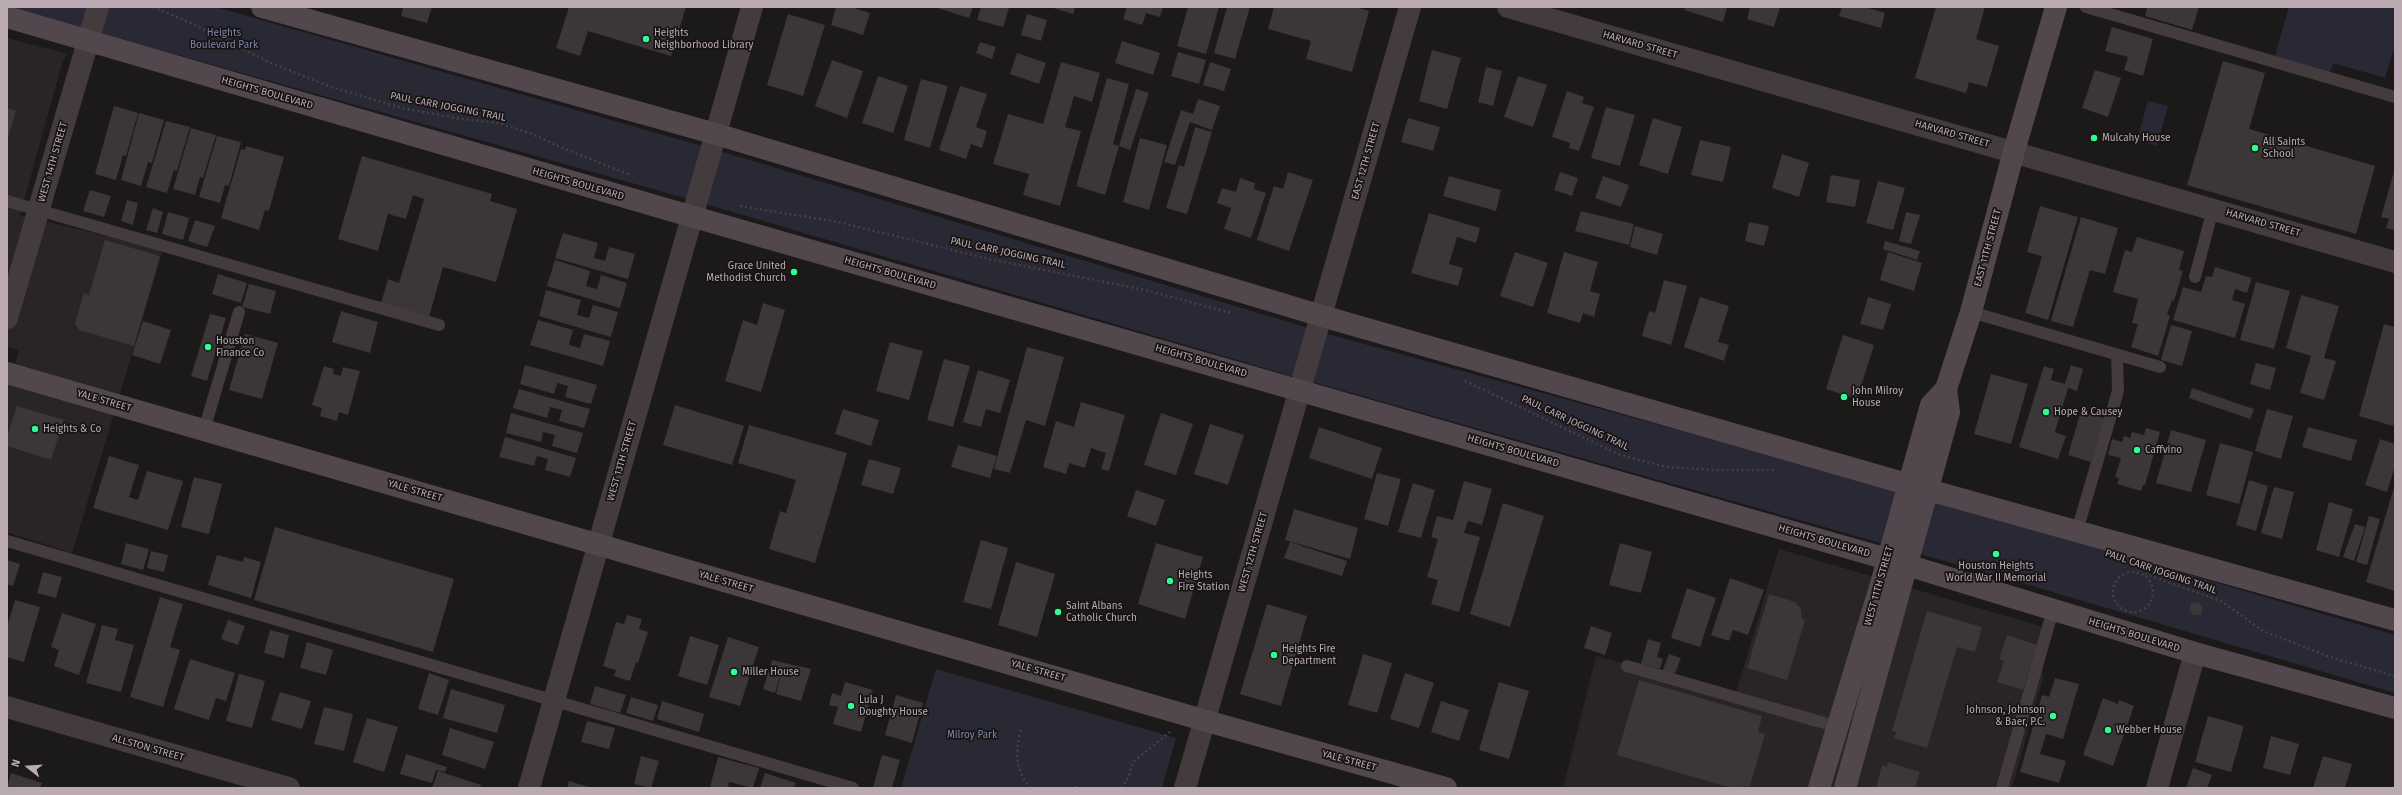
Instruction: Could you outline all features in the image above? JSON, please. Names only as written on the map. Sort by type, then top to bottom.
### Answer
[{"type":"main road","points":[[262,7],[716,134],[1322,316],[1918,487],[2395,620]]},
{"type":"main road","name":"EAST 11TH STREET","points":[[1918,487],[1949,412],[1946,389],[1971,312],[2014,151],[2056,7]]},
{"type":"main road","name":"HEIGHTS BOULEVARD","points":[[7,17],[692,217],[1300,389],[1888,559],[2195,653],[2395,708]]},
{"type":"main road","name":"YALE STREET","points":[[7,373],[1203,720],[1446,788]]},
{"type":"main road","points":[[1845,788],[1908,566],[1918,487]]},
{"type":"main road","name":"WEST 11TH STREET","points":[[1819,788],[1888,559],[1918,487]]},
{"type":"street","name":"WEST 14TH STREET","points":[[7,318],[12,280],[39,210],[98,7]]},
{"type":"street","name":"WEST 13TH STREET","points":[[529,788],[597,545],[752,7]]},
{"type":"street","name":"EAST 12TH STREET","points":[[1322,316],[1410,7]]},
{"type":"street","name":"HARVARD STREET","points":[[1508,7],[2213,208],[2395,262]]},
{"type":"street","name":"WEST 12TH STREET","points":[[1185,788],[1203,720],[1322,316]]},
{"type":"street","points":[[2157,788],[2195,653]]},
{"type":"street","name":"ALLSTON STREET","points":[[7,707],[289,788]]},
{"type":"lane","points":[[2086,7],[2395,97]]},
{"type":"lane","points":[[7,201],[439,325]]},
{"type":"lane","points":[[2194,277],[2213,208]]},
{"type":"lane","points":[[204,430],[239,312]]},
{"type":"lane","points":[[1971,312],[2160,367]]},
{"type":"lane","points":[[2077,531],[2118,392],[2117,355]]},
{"type":"lane","points":[[7,541],[853,788]]},
{"type":"lane","points":[[2002,788],[2053,610]]},
{"type":"lane","points":[[1627,666],[1838,727]]},
{"type":"path","name":"PAUL CARR JOGGING TRAIL","points":[[153,7],[195,25],[271,63],[331,87],[402,108],[461,119],[499,123],[532,134],[636,177]]},
{"type":"path","name":"PAUL CARR JOGGING TRAIL","points":[[737,206],[838,222],[989,259],[1145,290],[1235,314]]},
{"type":"path","name":"PAUL CARR JOGGING TRAIL","points":[[1458,377],[1620,455],[1667,466],[1715,470],[1783,470]]},
{"type":"path","name":"PAUL CARR JOGGING TRAIL","points":[[2123,567],[2221,601],[2263,630],[2330,657],[2395,676]]},
{"type":"path","points":[[2138,572],[2149,579],[2152,584],[2153,598],[2146,609],[2139,612],[2126,611],[2116,603],[2113,589],[2119,577],[2125,573],[2138,572]]},
{"type":"path","points":[[1020,730],[1018,768],[1031,788]]},
{"type":"path","points":[[1121,788],[1128,778],[1133,762],[1170,732]]},
{"type":"shaded area","points":[[7,38],[68,54],[63,60],[20,215],[163,250],[72,553],[7,532],[7,390],[19,350],[7,347]]},
{"type":"shaded area","points":[[1779,549],[2053,630],[2041,673],[2044,674],[2012,788],[1563,788],[1596,656],[1736,693]]},
{"type":"green space","name":"Heights Boulevard Park","points":[[8,7],[216,7],[723,152],[1335,336],[1940,502],[2395,635],[2395,693],[2022,583],[1281,373],[678,196]]},
{"type":"green space","points":[[2289,7],[2395,7],[2395,45],[2385,78],[2333,63],[2329,76],[2274,59]]},
{"type":"green space","points":[[2148,101],[2168,106],[2157,146],[2137,140]]},
{"type":"green space","name":"Milroy Park","points":[[936,669],[1176,738],[1162,788],[901,788]]},
{"type":"building","points":[[403,7],[432,7],[427,23],[401,16]]},
{"type":"building","name":"Heights Neighborhood Library","points":[[569,7],[686,7],[671,56],[588,31],[580,56],[556,48]]},
{"type":"building","points":[[836,7],[851,7],[870,13],[863,35],[831,25]]},
{"type":"building","points":[[934,7],[973,7],[969,18]]},
{"type":"building","points":[[981,7],[1009,8],[1003,27],[977,20]]},
{"type":"building","points":[[1050,7],[1075,7],[1073,14]]},
{"type":"building","points":[[1127,7],[1163,7],[1160,17],[1146,13],[1142,25],[1123,19]]},
{"type":"building","points":[[1188,7],[1219,7],[1206,54],[1177,46]]},
{"type":"building","points":[[1227,7],[1250,7],[1235,59],[1214,53]]},
{"type":"building","points":[[1274,7],[1356,7],[1369,11],[1352,72],[1306,59],[1311,41],[1268,29]]},
{"type":"building","points":[[1685,7],[1727,7],[1723,22],[1684,10]]},
{"type":"building","points":[[1750,7],[1780,7],[1774,27],[1747,19]]},
{"type":"building","points":[[1842,7],[1865,7],[1885,13],[1881,28],[1839,16]]},
{"type":"building","points":[[1936,7],[1985,7],[1976,39],[1999,46],[1987,87],[1969,82],[1966,93],[1915,78]]},
{"type":"building","points":[[2147,7],[2199,7],[2192,30],[2145,16]]},
{"type":"building","points":[[788,14],[825,25],[803,96],[767,85]]},
{"type":"building","points":[[1027,14],[1047,20],[1041,41],[1021,35]]},
{"type":"building","points":[[2112,27],[2153,39],[2143,76],[2124,70],[2128,57],[2105,51]]},
{"type":"building","points":[[1122,41],[1160,53],[1153,75],[1115,63]]},
{"type":"building","points":[[980,42],[996,47],[992,59],[976,53]]},
{"type":"building","points":[[1432,50],[1461,58],[1447,109],[1419,101]]},
{"type":"building","points":[[1178,52],[1206,60],[1199,84],[1171,76]]},
{"type":"building","points":[[1017,53],[1046,63],[1039,84],[1010,74]]},
{"type":"building","points":[[832,60],[863,71],[847,118],[815,106]]},
{"type":"building","name":"All Saints School","points":[[2223,61],[2265,73],[2249,129],[2375,166],[2356,234],[2187,185]]},
{"type":"building","points":[[1061,62],[1100,73],[1092,102],[1074,96],[1065,127],[1081,131],[1060,206],[1023,195],[1029,174],[993,164],[1008,114],[1043,124]]},
{"type":"building","points":[[1210,62],[1231,69],[1224,91],[1203,85]]},
{"type":"building","points":[[1486,67],[1502,71],[1493,106],[1478,102]]},
{"type":"building","points":[[2095,70],[2121,78],[2108,117],[2082,108]]},
{"type":"building","points":[[878,76],[908,86],[893,133],[862,123]]},
{"type":"building","points":[[1518,76],[1547,85],[1533,127],[1504,117]]},
{"type":"building","points":[[1107,78],[1129,84],[1113,144],[1119,146],[1105,195],[1076,186]]},
{"type":"building","points":[[921,79],[948,86],[930,148],[904,140]]},
{"type":"building","points":[[960,86],[987,94],[976,127],[987,131],[982,148],[971,144],[966,159],[939,150]]},
{"type":"building","points":[[1136,89],[1149,93],[1130,150],[1119,146]]},
{"type":"building","points":[[1567,91],[1584,97],[1582,103],[1594,107],[1579,151],[1569,148],[1570,143],[1552,137]]},
{"type":"building","points":[[1198,99],[1220,106],[1212,130],[1190,122],[1175,165],[1164,162],[1181,110],[1193,114]]},
{"type":"building","points":[[114,106],[138,113],[126,156],[123,155],[116,180],[95,174]]},
{"type":"building","points":[[1606,107],[1635,115],[1620,166],[1591,158]]},
{"type":"building","points":[[7,108],[16,111],[7,141]]},
{"type":"building","points":[[139,113],[164,120],[152,163],[148,162],[141,186],[121,180]]},
{"type":"building","points":[[1408,118],[1440,127],[1433,151],[1401,142]]},
{"type":"building","points":[[1653,118],[1682,127],[1668,174],[1639,165]]},
{"type":"building","points":[[166,121],[190,127],[177,171],[174,170],[167,193],[146,187]]},
{"type":"building","points":[[1195,127],[1212,132],[1187,214],[1166,208],[1179,165],[1184,167]]},
{"type":"building","points":[[191,128],[216,135],[203,178],[200,177],[195,195],[173,189]]},
{"type":"building","points":[[217,136],[241,142],[229,186],[225,185],[220,203],[199,197]]},
{"type":"building","points":[[1140,138],[1167,145],[1149,210],[1123,202]]},
{"type":"building","points":[[1700,140],[1731,147],[1723,182],[1691,175]]},
{"type":"building","points":[[246,146],[284,157],[269,211],[265,210],[259,230],[221,218],[241,149],[245,150]]},
{"type":"building","points":[[1782,154],[1809,163],[1799,197],[1772,188]]},
{"type":"building","points":[[362,156],[492,194],[490,201],[517,209],[496,282],[443,267],[429,317],[381,303],[388,279],[399,283],[424,199],[413,195],[406,219],[388,214],[378,251],[338,239]]},
{"type":"building","points":[[2395,168],[2395,230],[2386,228],[2389,219],[2381,217]]},
{"type":"building","points":[[1288,172],[1313,180],[1289,251],[1257,240],[1274,186],[1283,189]]},
{"type":"building","points":[[1560,172],[1578,178],[1572,196],[1554,190]]},
{"type":"building","points":[[1831,175],[1860,180],[1855,207],[1826,202]]},
{"type":"building","points":[[1449,176],[1501,190],[1496,211],[1443,196]]},
{"type":"building","points":[[1603,176],[1629,185],[1621,207],[1595,198]]},
{"type":"building","points":[[1240,178],[1255,183],[1254,189],[1266,193],[1251,238],[1224,229],[1231,208],[1217,203],[1222,188],[1236,192]]},
{"type":"building","points":[[1878,181],[1905,188],[1893,230],[1866,223]]},
{"type":"building","points":[[90,190],[111,196],[104,217],[83,211]]},
{"type":"building","points":[[127,200],[138,203],[133,225],[121,221]]},
{"type":"building","points":[[2040,206],[2078,217],[2048,320],[2025,313],[2042,256],[2027,252]]},
{"type":"building","points":[[153,208],[163,212],[157,233],[146,230]]},
{"type":"building","points":[[1581,211],[1634,224],[1629,245],[1575,231]]},
{"type":"building","points":[[168,212],[189,218],[183,240],[162,234]]},
{"type":"building","points":[[1906,212],[1920,215],[1911,244],[1899,241]]},
{"type":"building","points":[[1429,213],[1480,228],[1476,243],[1457,237],[1449,264],[1463,268],[1458,286],[1411,273]]},
{"type":"building","points":[[2081,217],[2118,228],[2105,274],[2090,270],[2073,327],[2051,321]]},
{"type":"building","points":[[195,220],[215,226],[207,247],[188,241]]},
{"type":"building","points":[[1749,222],[1769,226],[1764,246],[1745,241]]},
{"type":"building","points":[[1635,226],[1663,234],[1657,255],[1630,247]]},
{"type":"building","points":[[563,233],[598,243],[594,258],[605,261],[609,247],[635,254],[628,279],[555,258]]},
{"type":"building","points":[[2137,237],[2184,251],[2179,270],[2183,271],[2174,301],[2172,300],[2167,315],[2170,316],[2158,356],[2131,347],[2138,324],[2132,323],[2138,299],[2113,292],[2125,250],[2132,252]]},
{"type":"building","points":[[105,240],[160,256],[134,346],[79,330],[75,323],[84,293],[89,295]]},
{"type":"building","points":[[1885,241],[1920,251],[1917,260],[1883,249]]},
{"type":"building","points":[[1515,252],[1548,263],[1533,307],[1500,296]]},
{"type":"building","points":[[1564,252],[1598,262],[1590,291],[1600,294],[1594,317],[1583,313],[1580,323],[1547,313]]},
{"type":"building","points":[[1888,252],[1922,263],[1914,291],[1880,280]]},
{"type":"building","points":[[555,260],[590,271],[586,286],[597,289],[601,275],[627,283],[620,308],[547,286]]},
{"type":"building","points":[[2215,267],[2252,278],[2247,293],[2235,289],[2232,300],[2245,304],[2235,338],[2173,320],[2183,287],[2201,292],[2206,276],[2212,277]]},
{"type":"building","points":[[218,274],[247,283],[241,303],[212,294]]},
{"type":"building","points":[[1664,280],[1687,286],[1671,345],[1642,336],[1649,311],[1655,313]]},
{"type":"building","points":[[2256,282],[2290,291],[2274,349],[2240,340]]},
{"type":"building","points":[[249,284],[276,291],[270,314],[242,307]]},
{"type":"building","points":[[546,290],[581,300],[577,315],[589,318],[593,305],[618,312],[611,337],[539,316]]},
{"type":"building","points":[[2301,295],[2339,306],[2324,358],[2336,361],[2324,400],[2300,393],[2311,356],[2286,348]]},
{"type":"building","points":[[1700,297],[1729,306],[1718,342],[1729,345],[1724,361],[1684,347]]},
{"type":"building","points":[[1868,297],[1891,304],[1883,330],[1860,324]]},
{"type":"building","points":[[763,303],[785,310],[761,392],[725,381],[743,320],[757,325]]},
{"type":"building","points":[[341,311],[378,322],[370,353],[332,342]]},
{"type":"building","name":"Houston Finance Co","points":[[210,314],[226,318],[207,381],[191,376]]},
{"type":"building","points":[[538,320],[573,330],[569,345],[580,348],[584,334],[610,341],[603,366],[530,345]]},
{"type":"building","points":[[143,321],[171,330],[160,364],[132,355]]},
{"type":"building","points":[[2384,324],[2395,327],[2395,419],[2393,426],[2359,416]]},
{"type":"building","points":[[2171,325],[2192,331],[2182,366],[2161,360]]},
{"type":"building","points":[[245,334],[278,343],[262,399],[229,390]]},
{"type":"building","points":[[1843,335],[1874,345],[1857,399],[1826,389]]},
{"type":"building","points":[[890,342],[923,351],[909,400],[876,391]]},
{"type":"building","points":[[1027,347],[1064,357],[1045,426],[1026,420],[1010,473],[994,469]]},
{"type":"building","points":[[944,359],[970,366],[953,427],[927,420]]},
{"type":"building","points":[[2256,363],[2276,368],[2270,390],[2250,384]]},
{"type":"building","points":[[525,365],[597,385],[591,404],[565,397],[568,386],[557,383],[554,394],[520,384]]},
{"type":"building","name":"Hope & Causey","points":[[2071,365],[2083,369],[2077,391],[2068,388],[2055,432],[2066,436],[2058,459],[2019,447],[2044,366],[2054,369],[2051,380],[2065,384]]},
{"type":"building","points":[[324,366],[334,369],[333,374],[341,376],[343,367],[360,371],[348,415],[339,412],[337,421],[320,416],[322,408],[312,405]]},
{"type":"building","points":[[978,370],[1010,380],[1000,413],[986,409],[981,427],[963,422]]},
{"type":"building","points":[[1991,374],[2028,384],[2011,444],[1974,434]]},
{"type":"building","points":[[2192,388],[2254,409],[2250,419],[2189,398]]},
{"type":"building","points":[[519,389],[590,409],[584,428],[559,421],[562,410],[550,407],[547,418],[513,408]]},
{"type":"building","points":[[1081,402],[1125,415],[1109,471],[1101,469],[1106,453],[1091,448],[1085,468],[1069,463],[1066,474],[1043,467],[1056,421],[1074,427]]},
{"type":"building","points":[[675,405],[744,426],[732,465],[663,445]]},
{"type":"building","name":"Heights & Co","points":[[17,406],[64,420],[51,460],[7,446],[7,437]]},
{"type":"building","points":[[843,409],[879,420],[871,446],[835,434]]},
{"type":"building","points":[[2267,409],[2293,416],[2281,459],[2255,451]]},
{"type":"building","points":[[2081,411],[2104,418],[2091,462],[2068,455]]},
{"type":"building","points":[[511,413],[583,433],[577,453],[552,446],[555,435],[543,432],[541,442],[506,433]]},
{"type":"building","points":[[1161,413],[1193,424],[1176,475],[1144,465]]},
{"type":"building","points":[[1210,424],[1244,435],[1228,485],[1194,474]]},
{"type":"building","points":[[749,425],[847,453],[815,563],[769,549],[780,511],[786,513],[796,480],[738,463]]},
{"type":"building","points":[[1319,427],[1382,448],[1372,479],[1309,458]]},
{"type":"building","points":[[2308,427],[2357,440],[2351,461],[2302,447]]},
{"type":"building","name":"Caffvino","points":[[2146,428],[2160,432],[2145,485],[2143,485],[2141,491],[2117,484],[2119,478],[2115,477],[2121,458],[2108,455],[2112,439],[2122,442],[2124,436],[2130,438],[2132,432],[2144,435]]},
{"type":"building","points":[[2171,430],[2206,440],[2191,492],[2156,483]]},
{"type":"building","points":[[505,437],[576,458],[570,477],[545,470],[548,459],[537,456],[534,466],[499,457]]},
{"type":"building","points":[[2380,439],[2395,444],[2395,466],[2387,492],[2365,485]]},
{"type":"building","points":[[2220,443],[2253,452],[2239,504],[2206,495]]},
{"type":"building","points":[[958,445],[997,456],[990,478],[951,467]]},
{"type":"building","points":[[109,456],[139,465],[129,497],[138,500],[147,471],[183,481],[168,530],[93,508]]},
{"type":"building","points":[[869,459],[901,468],[893,494],[861,485]]},
{"type":"building","points":[[1377,473],[1401,479],[1388,526],[1364,519]]},
{"type":"building","points":[[194,477],[222,484],[209,534],[181,527]]},
{"type":"building","points":[[2249,480],[2268,486],[2256,531],[2236,525]]},
{"type":"building","points":[[1464,481],[1492,489],[1482,525],[1468,521],[1464,533],[1480,537],[1459,612],[1431,604],[1438,580],[1427,577],[1438,539],[1431,537],[1437,516],[1453,520]]},
{"type":"building","points":[[1413,483],[1435,490],[1421,538],[1398,532]]},
{"type":"building","points":[[2395,484],[2395,591],[2366,582]]},
{"type":"building","points":[[2274,487],[2294,492],[2282,539],[2261,533]]},
{"type":"building","points":[[1136,490],[1165,500],[1156,526],[1127,516]]},
{"type":"building","points":[[2329,502],[2353,509],[2339,557],[2316,550]]},
{"type":"building","points":[[1503,503],[1544,516],[1510,627],[1470,614]]},
{"type":"building","points":[[1294,509],[1358,528],[1350,559],[1285,540]]},
{"type":"building","points":[[2369,516],[2380,519],[2367,565],[2356,562]]},
{"type":"building","points":[[2355,524],[2365,527],[2354,561],[2343,557]]},
{"type":"building","points":[[275,527],[454,579],[433,652],[254,600]]},
{"type":"building","points":[[981,540],[1008,548],[991,609],[963,602]]},
{"type":"building","points":[[1290,542],[1347,561],[1342,576],[1284,558]]},
{"type":"building","points":[[126,543],[149,549],[143,570],[121,564]]},
{"type":"building","name":"Heights Fire Station","points":[[1156,543],[1203,557],[1185,619],[1138,604]]},
{"type":"building","points":[[1620,543],[1652,552],[1641,593],[1609,585]]},
{"type":"building","points":[[151,551],[168,555],[164,572],[147,568]]},
{"type":"building","points":[[217,555],[243,562],[244,557],[261,562],[251,598],[208,585]]},
{"type":"building","points":[[7,560],[20,564],[13,586],[7,584]]},
{"type":"building","points":[[1016,562],[1055,574],[1037,637],[998,625]]},
{"type":"building","points":[[43,572],[62,577],[56,598],[37,593]]},
{"type":"building","points":[[1730,578],[1764,590],[1748,635],[1733,630],[1729,641],[1711,635]]},
{"type":"building","points":[[1687,588],[1716,598],[1700,647],[1671,638]]},
{"type":"building","points":[[1769,594],[1795,602],[1801,609],[1802,619],[1805,620],[1787,680],[1747,668]]},
{"type":"building","points":[[160,597],[183,604],[170,647],[180,650],[163,707],[130,697]]},
{"type":"building","points":[[15,600],[40,607],[24,662],[7,657],[7,627]]},
{"type":"building","points":[[2198,602],[2203,607],[2201,615],[2193,615],[2189,611],[2191,603]]},
{"type":"building","name":"Heights Fire Department","points":[[1267,604],[1307,616],[1281,706],[1240,694]]},
{"type":"building","points":[[1927,611],[1982,627],[1975,652],[1957,647],[1927,748],[1894,738],[1896,732],[1892,731]]},
{"type":"building","points":[[62,613],[96,624],[79,675],[54,666],[59,650],[51,647]]},
{"type":"building","points":[[627,615],[642,619],[639,629],[648,632],[638,663],[636,662],[630,681],[614,676],[616,670],[603,666],[616,622],[624,624]]},
{"type":"building","points":[[228,620],[245,626],[238,645],[221,639]]},
{"type":"building","points":[[102,625],[118,629],[115,640],[134,645],[121,692],[86,683]]},
{"type":"building","points":[[1591,626],[1612,633],[1605,655],[1584,648]]},
{"type":"building","points":[[270,630],[289,635],[284,658],[264,653]]},
{"type":"building","points":[[2007,635],[2037,645],[2023,690],[1997,682],[2004,661],[1999,659]]},
{"type":"building","points":[[690,636],[719,645],[707,685],[678,676]]},
{"type":"building","name":"Miller House","points":[[728,637],[759,647],[740,706],[709,697]]},
{"type":"building","points":[[1648,639],[1661,643],[1657,657],[1663,659],[1660,669],[1641,664]]},
{"type":"building","points":[[307,642],[333,650],[326,675],[300,668]]},
{"type":"building","points":[[1363,654],[1392,663],[1377,713],[1348,705]]},
{"type":"building","points":[[1669,654],[1681,658],[1674,676],[1662,672]]},
{"type":"building","points":[[190,659],[235,673],[226,701],[216,698],[209,720],[174,709]]},
{"type":"building","points":[[772,660],[811,669],[801,701],[776,694],[782,670],[775,693],[763,689]]},
{"type":"building","points":[[429,673],[449,680],[438,715],[418,709]]},
{"type":"building","points":[[1405,673],[1434,683],[1419,728],[1390,719]]},
{"type":"building","points":[[239,674],[265,681],[252,728],[226,721]]},
{"type":"building","name":"Johnson, Johnson & Baer, P.C.","points":[[2055,678],[2079,684],[2063,739],[2046,734],[2040,754],[2066,761],[2059,783],[2020,772],[2042,695],[2049,697]]},
{"type":"building","points":[[1639,680],[1762,716],[1758,732],[1765,734],[1750,786],[1732,788],[1617,755]]},
{"type":"building","name":"Lula J Doughty House","points":[[845,682],[873,690],[861,732],[833,724],[838,707],[829,705],[832,693],[841,696]]},
{"type":"building","points":[[1499,682],[1529,691],[1509,759],[1479,750]]},
{"type":"building","points":[[595,686],[626,695],[620,713],[590,704]]},
{"type":"building","points":[[451,689],[505,705],[497,733],[443,718]]},
{"type":"building","points":[[280,692],[311,701],[302,729],[271,720]]},
{"type":"building","points":[[896,695],[923,703],[912,743],[885,735]]},
{"type":"building","points":[[631,697],[658,705],[653,721],[626,713]]},
{"type":"building","name":"Webber House","points":[[2103,698],[2118,704],[2119,700],[2134,706],[2113,766],[2083,755]]},
{"type":"building","points":[[662,701],[704,714],[699,732],[657,719]]},
{"type":"building","points":[[1441,701],[1469,710],[1459,741],[1431,732]]},
{"type":"building","points":[[324,707],[353,714],[344,751],[314,744]]},
{"type":"building","points":[[2208,716],[2244,726],[2231,772],[2195,762]]},
{"type":"building","points":[[367,718],[398,727],[384,772],[353,762]]},
{"type":"building","points":[[587,721],[615,728],[609,749],[581,742]]},
{"type":"building","points":[[450,728],[494,742],[485,769],[442,755]]},
{"type":"building","points":[[2271,736],[2299,744],[2290,775],[2263,768]]},
{"type":"building","points":[[406,754],[447,767],[445,772],[436,770],[432,783],[400,774]]},
{"type":"building","points":[[882,755],[900,760],[892,788],[873,787]]},
{"type":"building","points":[[641,756],[659,761],[651,788],[634,784]]},
{"type":"building","points":[[2323,756],[2352,764],[2345,788],[2313,788]]},
{"type":"building","points":[[718,757],[759,768],[753,788],[729,782],[728,788],[710,787]]},
{"type":"building","points":[[1888,762],[1920,772],[1915,788],[1876,788],[1882,765],[1887,767]]},
{"type":"building","points":[[2193,768],[2212,775],[2207,788],[2186,788]]},
{"type":"building","points":[[438,771],[481,785],[480,788],[432,788]]},
{"type":"building","points":[[11,773],[42,783],[40,788],[7,788]]},
{"type":"building","points":[[765,773],[796,783],[794,788],[760,788]]},
{"type":"building","points":[[569,781],[592,788],[567,788]]},
{"type":"place","name":"Heights Neighborhood Library","points":[[646,39]]},
{"type":"place","name":"Mulcahy House","points":[[2094,138]]},
{"type":"place","name":"All Saints School","points":[[2255,148]]},
{"type":"place","name":"Grace United Methodist Church","points":[[794,272]]},
{"type":"place","name":"Houston Finance Co","points":[[208,347]]},
{"type":"place","name":"John Milroy House","points":[[1844,397]]},
{"type":"place","name":"Hope & Causey","points":[[2046,412]]},
{"type":"place","name":"Heights & Co","points":[[35,429]]},
{"type":"place","name":"Caffvino","points":[[2137,450]]},
{"type":"place","name":"Houston Heights World War II Memorial","points":[[1996,554]]},
{"type":"place","name":"Heights Fire Station","points":[[1170,581]]},
{"type":"place","name":"Saint Albans Catholic Church","points":[[1058,612]]},
{"type":"place","name":"Heights Fire Department","points":[[1274,655]]},
{"type":"place","name":"Miller House","points":[[734,672]]},
{"type":"place","name":"Lula J Doughty House","points":[[851,706]]},
{"type":"place","name":"Johnson, Johnson & Baer, P.C.","points":[[2053,716]]},
{"type":"place","name":"Webber House","points":[[2108,730]]}]
